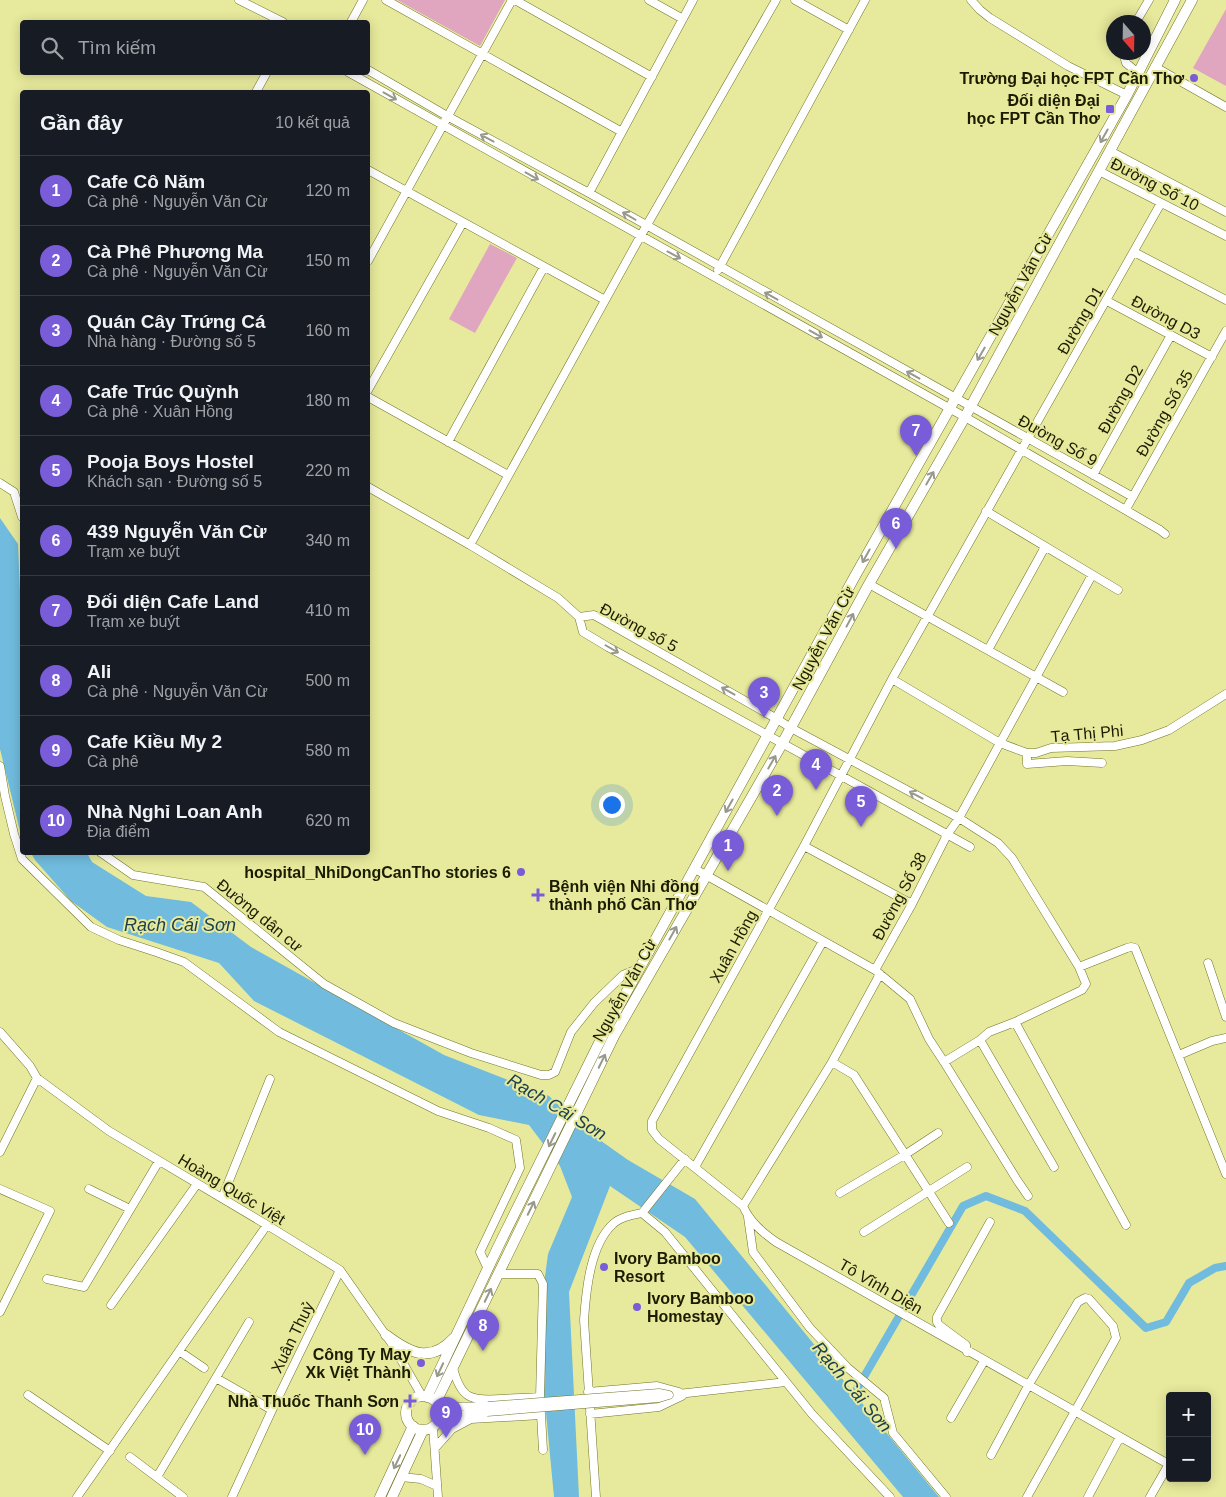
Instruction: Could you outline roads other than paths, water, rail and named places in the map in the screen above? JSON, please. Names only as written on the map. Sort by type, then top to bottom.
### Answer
[{"type":"main road","name":"Nguyễn Văn Cừ","points":[[433,1408],[510,1252],[640,968],[855,576],[1127,95],[1174,0]]},
{"type":"main road","name":"Nguyễn Văn Cừ","points":[[433,1408],[456,1335],[498,1247],[609,1035],[782,744],[869,584],[965,417],[1192,0]]},
{"type":"main road","points":[[1088,165],[1099,171]]},
{"type":"main road","points":[[855,576],[869,584]]},
{"type":"main road","points":[[386,1335],[404,1349],[418,1354],[434,1352],[449,1343],[456,1335]]},
{"type":"main road","points":[[380,1497],[418,1428],[433,1408],[412,1401],[407,1411],[409,1421],[418,1428]]},
{"type":"main road","points":[[392,1497],[418,1428]]},
{"type":"street","points":[[239,0],[280,20]]},
{"type":"street","points":[[351,20],[363,0]]},
{"type":"street","points":[[386,0],[622,132]]},
{"type":"street","points":[[370,257],[513,0],[652,77]]},
{"type":"street","points":[[649,0],[683,19]]},
{"type":"street","points":[[589,193],[693,0]]},
{"type":"street","points":[[470,545],[640,237],[776,0]]},
{"type":"street","points":[[795,0],[849,30]]},
{"type":"street","points":[[714,276],[865,0]]},
{"type":"street","points":[[971,0],[990,18],[1068,66],[1127,95]]},
{"type":"street","points":[[1140,15],[1149,0]]},
{"type":"street","points":[[1125,60],[1126,64],[1138,73]]},
{"type":"street","points":[[1155,68],[1226,107]]},
{"type":"street","name":"Đường Số 9","points":[[370,71],[1133,497]]},
{"type":"street","points":[[257,90],[265,75]]},
{"type":"street","points":[[353,75],[640,237],[714,276],[950,408],[1126,509],[1164,534]]},
{"type":"street","points":[[1110,151],[1226,212]]},
{"type":"street","points":[[370,171],[605,300]]},
{"type":"street","name":"Đường Số 10","points":[[1099,171],[1226,236]]},
{"type":"street","name":"Đường D1","points":[[927,616],[1161,203]]},
{"type":"street","points":[[370,386],[463,222]]},
{"type":"street","points":[[1134,252],[1226,300]]},
{"type":"street","points":[[448,442],[544,267]]},
{"type":"street","name":"Đường D3","points":[[1107,300],[1212,357]]},
{"type":"street","name":"Đường Số 35","points":[[1126,509],[1226,331]]},
{"type":"street","name":"Đường D2","points":[[1093,475],[1171,335]]},
{"type":"street","points":[[370,398],[508,475]]},
{"type":"street","points":[[0,483],[14,492],[20,511]]},
{"type":"street","points":[[370,488],[558,598],[579,617]]},
{"type":"street","points":[[986,511],[1118,590]]},
{"type":"street","points":[[988,650],[1045,547]]},
{"type":"street","name":"Đường Số 38","points":[[743,1206],[832,1062],[947,834],[959,818],[1092,574]]},
{"type":"street","points":[[869,584],[1062,692]]},
{"type":"street","name":"Đường số 5","points":[[970,847],[608,647],[583,632],[579,617],[594,615],[791,728],[991,837],[1012,858],[1079,967]]},
{"type":"street","name":"Xuân Hồng","points":[[652,1130],[652,1121],[804,846],[927,616]]},
{"type":"street","points":[[892,679],[1000,743],[1027,754],[1027,764],[1066,761],[1102,763]]},
{"type":"street","name":"Tạ Thị Phi","points":[[1027,754],[1051,748],[1115,746],[1142,740],[1169,730],[1226,694]]},
{"type":"street","points":[[0,766],[20,852]]},
{"type":"street","points":[[804,846],[912,904]]},
{"type":"street","points":[[21,855],[22,859],[91,927],[119,940],[184,962],[279,1032],[438,1111],[489,1128],[516,1140],[520,1168],[480,1252],[488,1269]]},
{"type":"street","name":"Đường dân cư","points":[[104,855],[133,875],[204,887],[324,984],[394,1023],[472,1053],[541,1074],[549,1075],[555,1072],[571,1032],[594,1004],[623,975],[640,968]]},
{"type":"street","points":[[695,869],[768,912],[878,972],[910,999],[929,1039],[1028,1196]]},
{"type":"street","points":[[695,1167],[823,941]]},
{"type":"street","points":[[944,1062],[980,1040],[989,1032],[1015,1022],[1085,987],[1085,980],[1079,967],[1127,948],[1135,948],[1226,1174]]},
{"type":"street","points":[[1208,963],[1226,1017]]},
{"type":"street","points":[[1015,1022],[1126,1226]]},
{"type":"street","name":"Hoàng Quốc Việt","points":[[0,1032],[30,1066],[37,1078],[109,1131],[340,1270],[386,1335],[433,1408],[438,1497]]},
{"type":"street","points":[[1179,1055],[1212,1041],[1226,1038]]},
{"type":"street","points":[[980,1040],[1054,1166]]},
{"type":"street","points":[[832,1062],[854,1074],[949,1224]]},
{"type":"street","points":[[0,1152],[37,1078]]},
{"type":"street","points":[[222,1198],[270,1079]]},
{"type":"street","name":"Tô Vĩnh Diện","points":[[652,1130],[659,1139],[743,1206],[748,1217],[760,1231],[776,1242],[1166,1463]]},
{"type":"street","points":[[840,1193],[938,1133]]},
{"type":"street","points":[[596,1497],[584,1320],[592,1264],[600,1240],[613,1223],[642,1213],[685,1159]]},
{"type":"street","points":[[47,1279],[84,1287],[159,1161]]},
{"type":"street","points":[[864,1232],[967,1167]]},
{"type":"street","points":[[111,1305],[197,1184]]},
{"type":"street","points":[[0,1189],[50,1211],[0,1312]]},
{"type":"street","points":[[89,1189],[130,1209]]},
{"type":"street","points":[[642,1213],[664,1232],[812,1414],[890,1497]]},
{"type":"street","points":[[748,1217],[753,1252],[810,1328],[849,1370],[884,1398],[894,1434],[946,1497]]},
{"type":"street","points":[[968,1352],[966,1345],[939,1325],[937,1317],[990,1222]]},
{"type":"street","points":[[77,1497],[266,1224]]},
{"type":"street","name":"Xuân Thuỷ","points":[[232,1497],[340,1270]]},
{"type":"street","points":[[499,1274],[538,1274],[543,1284],[540,1397],[543,1450]]},
{"type":"street","points":[[990,1455],[1078,1302],[1085,1298],[1088,1299],[1111,1324],[1116,1335],[1027,1497]]},
{"type":"street","points":[[157,1477],[248,1322]]},
{"type":"street","points":[[179,1350],[204,1368]]},
{"type":"street","points":[[951,1418],[984,1361]]},
{"type":"street","points":[[453,1368],[458,1385],[466,1395],[477,1400],[540,1397]]},
{"type":"street","points":[[216,1378],[272,1410]]},
{"type":"street","points":[[433,1408],[488,1409],[659,1393],[669,1395],[686,1394],[786,1382]]},
{"type":"street","points":[[588,1392],[657,1386],[686,1394]]},
{"type":"street","points":[[28,1394],[110,1451]]},
{"type":"street","points":[[590,1414],[659,1407],[686,1394]]},
{"type":"street","points":[[435,1448],[452,1429],[471,1419],[541,1415]]},
{"type":"street","points":[[1088,1497],[1120,1438]]},
{"type":"street","points":[[130,1457],[183,1497]]},
{"type":"street","points":[[1150,1497],[1166,1470]]},
{"type":"street","points":[[401,1477],[420,1479],[437,1486]]},
{"type":"water","points":[[0,518],[18,544],[20,592],[20,831],[0,749]]},
{"type":"water","name":"Rạch Cái Sơn","points":[[32,855],[88,855],[92,862],[146,896],[191,902],[251,947],[444,1055],[549,1096],[580,1126],[628,1160],[695,1199],[939,1497],[903,1497],[685,1237],[610,1186],[569,1292],[579,1497],[554,1497],[538,1329],[548,1254],[572,1197],[560,1166],[529,1125],[479,1115],[254,1001],[219,963],[107,927],[71,901]]},
{"type":"waterway","points":[[854,1394],[963,1206],[986,1196],[1025,1211],[1146,1328],[1166,1322],[1189,1283],[1215,1268],[1226,1266]]},
{"type":"place","name":"Trường Đại học FPT Cần Thơ","points":[[1194,78]]},
{"type":"place","name":"Đối diện Đại học FPT Cần Thơ","points":[[1110,109]]},
{"type":"place","name":"Đối diện Cafe Land","points":[[916,456]]},
{"type":"place","name":"439 Nguyễn Văn Cừ","points":[[896,549]]},
{"type":"place","name":"Quán Cây Trứng Cá","points":[[764,718]]},
{"type":"place","name":"Cafe Trúc Quỳnh","points":[[816,790]]},
{"type":"place","name":"Cà Phê Phương Ma","points":[[777,816]]},
{"type":"place","name":"Pooja Boys Hostel","points":[[861,827]]},
{"type":"place","name":"Cafe Cô Năm","points":[[728,871]]},
{"type":"place","name":"hospital_NhiDongCanTho stories 6","points":[[521,872]]},
{"type":"place","name":"Bệnh viện Nhi đồng thành phố Cần Thơ","points":[[538,895]]},
{"type":"place","name":"Ivory Bamboo Resort","points":[[604,1267]]},
{"type":"place","name":"Ivory Bamboo Homestay","points":[[637,1307]]},
{"type":"place","name":"Ali","points":[[483,1351]]},
{"type":"place","name":"Công Ty May Xk Việt Thành","points":[[421,1363]]},
{"type":"place","name":"Nhà Thuốc Thanh Sơn","points":[[410,1401]]},
{"type":"place","name":"Cafe Kiều My 2","points":[[446,1438]]},
{"type":"place","name":"Nhà Nghỉ Loan Anh","points":[[365,1455]]}]
